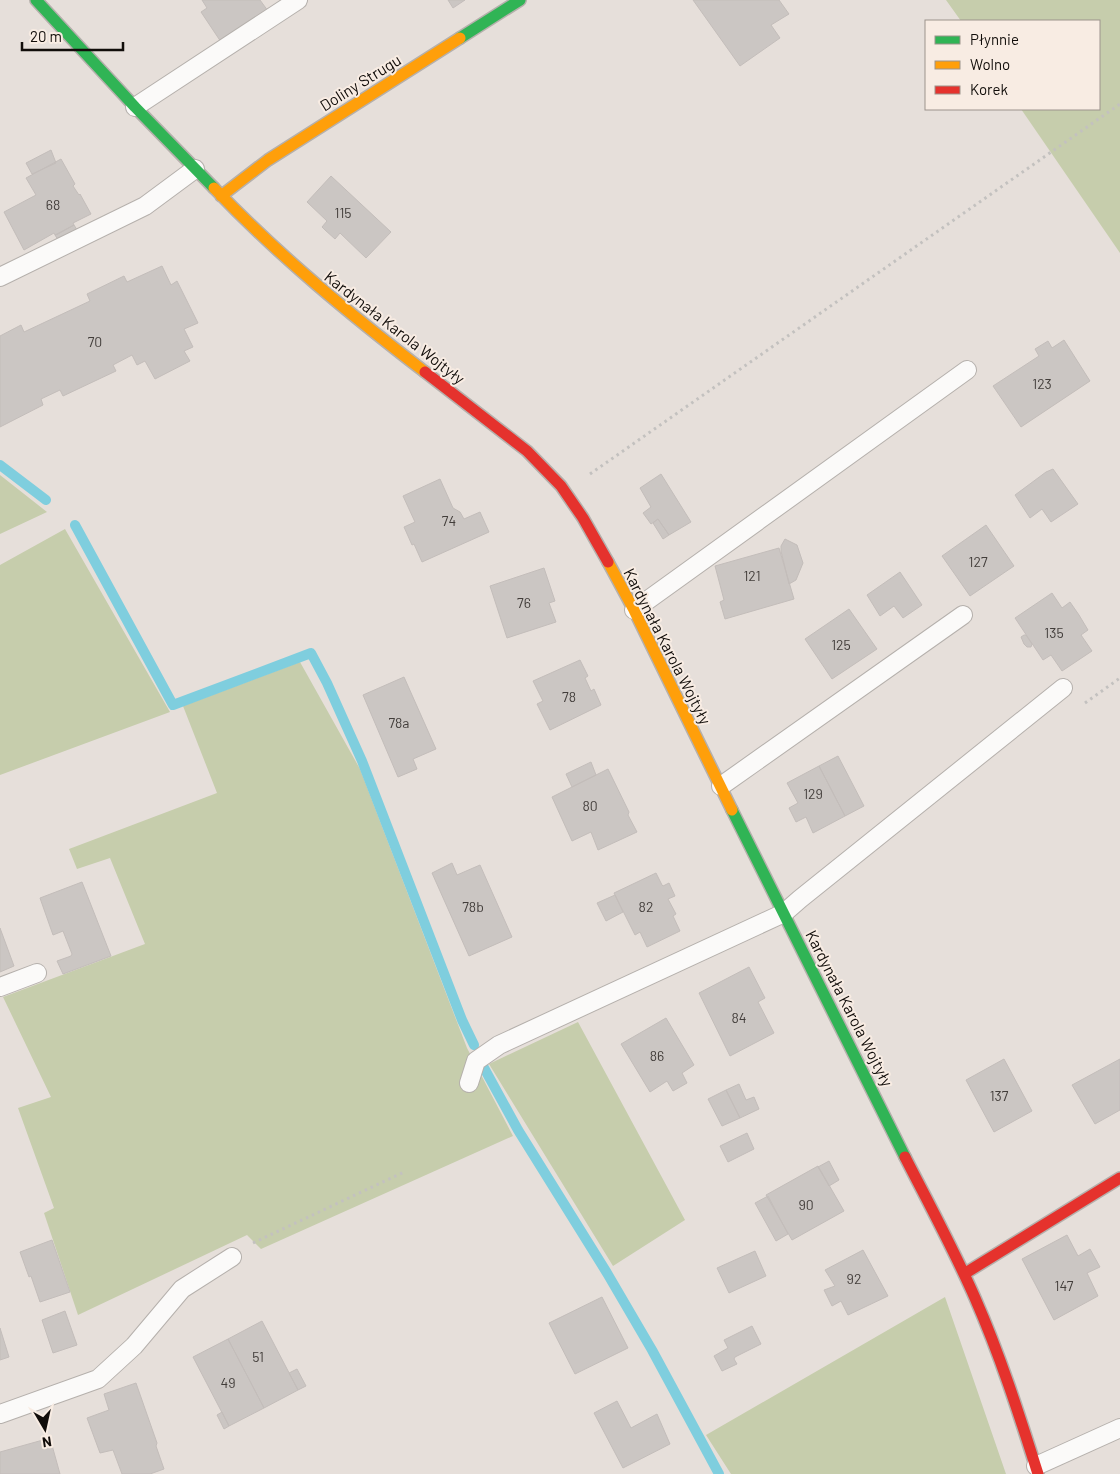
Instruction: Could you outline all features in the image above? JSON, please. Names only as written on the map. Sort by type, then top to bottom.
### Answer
[{"type":"street","name":"Kardynała Karola Wojtyły","points":[[37,0],[135,107],[221,196],[289,262],[325,293],[527,452],[565,492],[582,518],[634,610],[964,1274],[1002,1365],[1037,1470]]},
{"type":"street","name":"Doliny Strugu","points":[[221,196],[268,160],[520,0]]},
{"type":"street","points":[[964,1274],[1120,1178]]},
{"type":"lane","points":[[135,107],[298,0]]},
{"type":"lane","points":[[0,277],[145,206],[195,169]]},
{"type":"lane","points":[[634,610],[967,370]]},
{"type":"lane","points":[[721,786],[963,614]]},
{"type":"lane","points":[[469,1083],[476,1061],[499,1045],[784,913],[1063,688]]},
{"type":"lane","points":[[0,987],[37,973]]},
{"type":"lane","points":[[0,1414],[98,1380],[134,1346],[182,1289],[232,1257]]},
{"type":"lane","points":[[1037,1470],[1120,1428]]},
{"type":"path","points":[[565,492],[1120,104]]},
{"type":"path","points":[[232,1257],[258,1240],[404,1172]]},
{"type":"green space","points":[[946,0],[1120,0],[1120,253],[1022,110],[1100,110],[1100,20],[960,20]]},
{"type":"green space","points":[[0,475],[47,512],[0,534]]},
{"type":"green space","points":[[65,529],[170,712],[0,775],[0,565]]},
{"type":"green space","points":[[300,662],[360,769],[467,1048],[513,1136],[261,1249],[247,1235],[78,1315],[44,1213],[54,1208],[18,1108],[51,1097],[3,997],[145,944],[110,858],[77,869],[69,849],[217,793],[183,706]]},
{"type":"green space","points":[[578,1022],[685,1220],[613,1266],[489,1064]]},
{"type":"green space","points":[[945,1297],[1006,1474],[731,1474],[706,1435]]},
{"type":"building","points":[[202,0],[260,0],[268,11],[221,42],[201,12],[207,8]]},
{"type":"building","points":[[448,0],[465,0],[453,8]]},
{"type":"building","points":[[693,0],[779,0],[789,14],[771,25],[780,38],[740,66]]},
{"type":"building","points":[[51,150],[56,163],[32,174],[26,163]]},
{"type":"building","points":[[61,159],[75,184],[73,186],[80,194],[91,214],[73,223],[74,225],[58,234],[55,235],[54,233],[24,250],[4,212],[36,195],[26,178]]},
{"type":"building","points":[[331,176],[391,232],[366,258],[340,233],[335,239],[325,230],[322,227],[327,221],[307,202]]},
{"type":"building","points":[[74,225],[79,233],[60,243],[55,235]]},
{"type":"building","points":[[162,266],[171,285],[177,281],[198,323],[184,329],[193,347],[184,351],[190,361],[155,379],[145,361],[137,365],[132,355],[113,365],[116,371],[63,396],[60,390],[41,399],[43,405],[0,427],[0,336],[21,325],[24,332],[90,301],[87,294],[124,276],[127,282]]},
{"type":"building","points":[[1064,340],[1090,381],[1021,427],[993,386],[1039,356],[1035,349],[1048,341],[1052,348]]},
{"type":"building","points":[[1053,469],[1078,504],[1051,522],[1042,509],[1030,518],[1015,495]]},
{"type":"building","points":[[661,474],[691,522],[669,535],[658,519],[651,524],[643,513],[651,507],[640,488]]},
{"type":"building","points":[[440,479],[453,508],[460,512],[464,519],[480,512],[489,532],[422,562],[404,527],[415,522],[403,496]]},
{"type":"building","points":[[658,519],[669,535],[663,539],[653,523]]},
{"type":"building","points":[[986,525],[1014,566],[970,596],[942,556]]},
{"type":"building","points":[[785,539],[797,545],[803,563],[796,580],[789,584],[781,551],[781,546]]},
{"type":"building","points":[[779,548],[794,599],[725,619],[720,602],[724,600],[715,566]]},
{"type":"building","points":[[544,568],[555,601],[549,603],[556,622],[507,638],[490,586]]},
{"type":"building","points":[[900,572],[922,605],[903,618],[894,606],[880,616],[867,595]]},
{"type":"building","points":[[1052,593],[1062,608],[1070,602],[1079,615],[1088,630],[1081,635],[1092,651],[1062,671],[1051,655],[1043,660],[1015,618]]},
{"type":"building","points":[[849,609],[877,649],[832,679],[805,639]]},
{"type":"building","points":[[1024,635],[1032,644],[1031,647],[1027,647],[1024,644],[1021,637]]},
{"type":"building","points":[[580,660],[588,676],[585,678],[591,691],[594,689],[601,705],[550,730],[537,704],[543,701],[533,681]]},
{"type":"building","points":[[404,677],[436,749],[413,759],[417,769],[398,777],[363,695]]},
{"type":"building","points":[[838,756],[864,806],[845,816],[819,766]]},
{"type":"building","points":[[591,762],[596,775],[572,787],[566,774]]},
{"type":"building","points":[[819,766],[845,816],[813,833],[806,817],[796,822],[789,808],[798,803],[787,783]]},
{"type":"building","points":[[608,769],[637,832],[598,850],[591,832],[572,841],[552,797]]},
{"type":"building","points":[[452,863],[457,875],[480,865],[512,937],[469,956],[432,873]]},
{"type":"building","points":[[656,873],[663,886],[669,883],[675,896],[668,899],[676,914],[673,916],[680,931],[647,947],[640,932],[635,935],[614,893]]},
{"type":"building","points":[[82,882],[111,956],[63,974],[57,961],[72,954],[63,931],[53,935],[40,898]]},
{"type":"building","points":[[615,895],[623,912],[606,921],[597,903]]},
{"type":"building","points":[[0,928],[14,966],[0,972]]},
{"type":"building","points":[[749,967],[765,998],[758,1002],[774,1033],[730,1056],[699,993]]},
{"type":"building","points":[[666,1018],[694,1065],[682,1073],[687,1083],[673,1091],[667,1081],[650,1092],[621,1044]]},
{"type":"building","points":[[1004,1059],[1032,1111],[994,1132],[966,1080]]},
{"type":"building","points":[[1120,1059],[1120,1110],[1095,1124],[1072,1085]]},
{"type":"building","points":[[739,1084],[746,1100],[754,1097],[759,1109],[740,1118],[726,1090]]},
{"type":"building","points":[[726,1090],[740,1118],[722,1126],[708,1099]]},
{"type":"building","points":[[747,1133],[754,1149],[728,1162],[720,1146]]},
{"type":"building","points":[[829,1161],[839,1180],[829,1186],[818,1167]]},
{"type":"building","points":[[818,1166],[844,1211],[792,1240],[766,1195]]},
{"type":"building","points":[[768,1196],[788,1234],[776,1241],[755,1203]]},
{"type":"building","points":[[1067,1235],[1078,1256],[1090,1249],[1100,1267],[1087,1273],[1098,1296],[1054,1320],[1022,1259]]},
{"type":"building","points":[[52,1240],[70,1292],[40,1302],[20,1252]]},
{"type":"building","points":[[863,1250],[888,1296],[848,1315],[841,1301],[832,1306],[824,1290],[835,1286],[825,1270]]},
{"type":"building","points":[[755,1251],[766,1276],[729,1293],[717,1268]]},
{"type":"building","points":[[602,1297],[628,1348],[575,1374],[549,1323]]},
{"type":"building","points":[[65,1311],[77,1345],[53,1353],[42,1320]]},
{"type":"building","points":[[262,1321],[298,1390],[264,1408],[228,1339]]},
{"type":"building","points":[[752,1326],[761,1344],[735,1357],[734,1359],[737,1364],[722,1371],[714,1356],[728,1348],[724,1340]]},
{"type":"building","points":[[0,1328],[9,1357],[0,1360]]},
{"type":"building","points":[[228,1339],[264,1408],[229,1426],[193,1357]]},
{"type":"building","points":[[297,1369],[306,1386],[298,1390],[289,1373]]},
{"type":"building","points":[[136,1383],[164,1469],[150,1474],[122,1474],[113,1450],[100,1453],[87,1418],[109,1410],[104,1394]]},
{"type":"building","points":[[617,1401],[631,1428],[657,1414],[670,1444],[623,1468],[594,1413]]},
{"type":"building","points":[[222,1412],[229,1426],[224,1429],[217,1415]]},
{"type":"building","points":[[50,1438],[60,1474],[0,1474],[0,1452]]},
{"type":"waterway","points":[[0,465],[46,500]]},
{"type":"waterway","points":[[75,525],[173,705],[311,653],[327,683],[362,761],[462,1020],[474,1045]]},
{"type":"waterway","points":[[483,1066],[518,1130],[607,1273],[652,1350],[719,1474]]},
{"type":"traffic: fast","points":[[36,0],[135,107],[214,188]]},
{"type":"traffic: fast","points":[[460,38],[520,0]]},
{"type":"traffic: fast","points":[[732,810],[905,1157]]},
{"type":"traffic: slow","points":[[221,196],[268,160],[460,38]]},
{"type":"traffic: slow","points":[[214,188],[316,284],[425,372]]},
{"type":"traffic: slow","points":[[608,562],[634,610],[732,810]]},
{"type":"traffic: jam","points":[[425,372],[527,451],[561,486],[583,518],[608,562]]},
{"type":"traffic: jam","points":[[905,1157],[959,1262],[984,1319],[1009,1385],[1038,1474]]},
{"type":"traffic: jam","points":[[964,1274],[1120,1178]]}]
